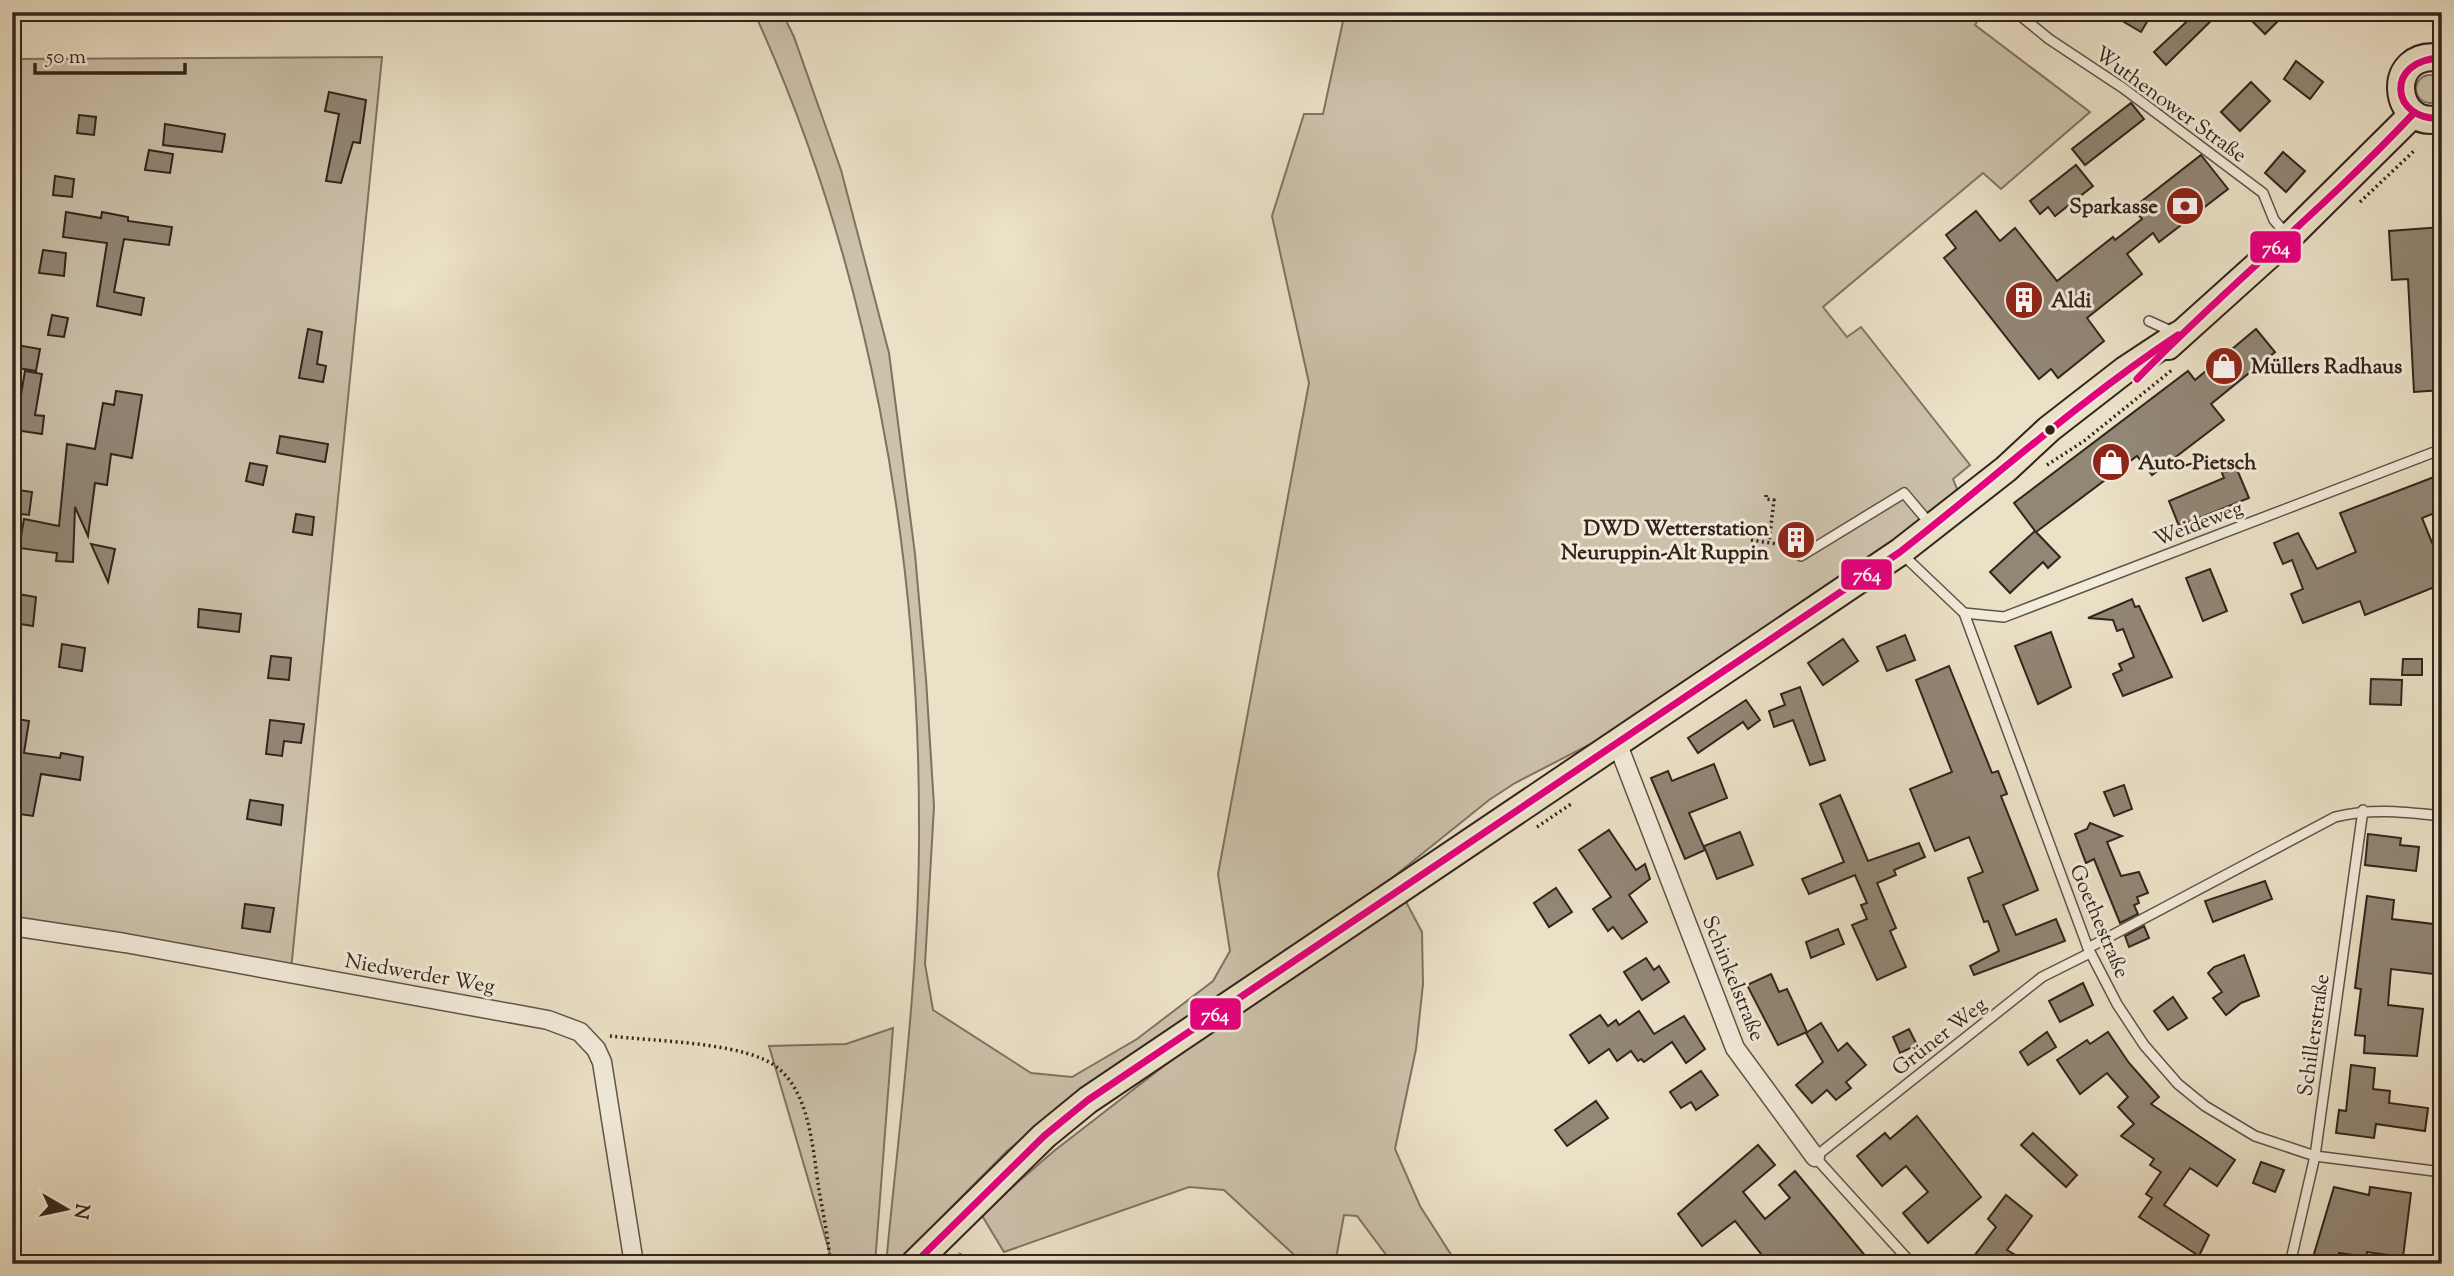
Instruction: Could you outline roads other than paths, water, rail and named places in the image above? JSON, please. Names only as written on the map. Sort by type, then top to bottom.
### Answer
[{"type":"main road","points":[[2442,58],[2422,58],[2406,70],[2402,79],[2402,98],[2413,114],[2427,120],[2442,118]]},
{"type":"main road","points":[[920,1261],[1044,1136],[1088,1100],[1618,745],[1900,552],[2006,470],[2049,429],[2125,370],[2178,335],[2289,237],[2413,114]]},
{"type":"street","name":"Schinkelstraße","points":[[1618,745],[1735,1048],[1815,1157]]},
{"type":"street","name":"Niedwerder Weg","points":[[12,926],[125,943],[548,1020],[580,1032],[596,1049],[606,1077],[634,1264]]},
{"type":"lane","name":"Wuthenower Straße","points":[[2021,14],[2263,193],[2274,220],[2289,237]]},
{"type":"lane","points":[[2149,321],[2178,335]]},
{"type":"lane","name":"Weideweg","points":[[1964,613],[2004,617],[2442,449]]},
{"type":"lane","points":[[1799,551],[1904,493],[1932,527]]},
{"type":"lane","name":"Goethestraße","points":[[1900,552],[1964,613],[2089,950],[2117,1004],[2144,1045],[2178,1084],[2205,1106],[2255,1136],[2315,1156],[2442,1172]]},
{"type":"lane","name":"Grüner Weg","points":[[1815,1157],[2042,977],[2089,950],[2335,817],[2363,810],[2442,816]]},
{"type":"lane","name":"Schillerstraße","points":[[2290,1264],[2315,1156],[2363,810]]},
{"type":"lane","name":"Schinkelstraße","points":[[1815,1157],[1912,1264]]},
{"type":"place","name":"Sparkasse","points":[[2185,206]]},
{"type":"place","name":"Aldi","points":[[2024,300]]},
{"type":"place","name":"Müllers Radhaus","points":[[2224,366]]},
{"type":"place","name":"Auto-Pietsch","points":[[2111,462]]},
{"type":"place","name":"DWD Wetterstation Neuruppin-Alt Ruppin","points":[[1796,540]]}]
